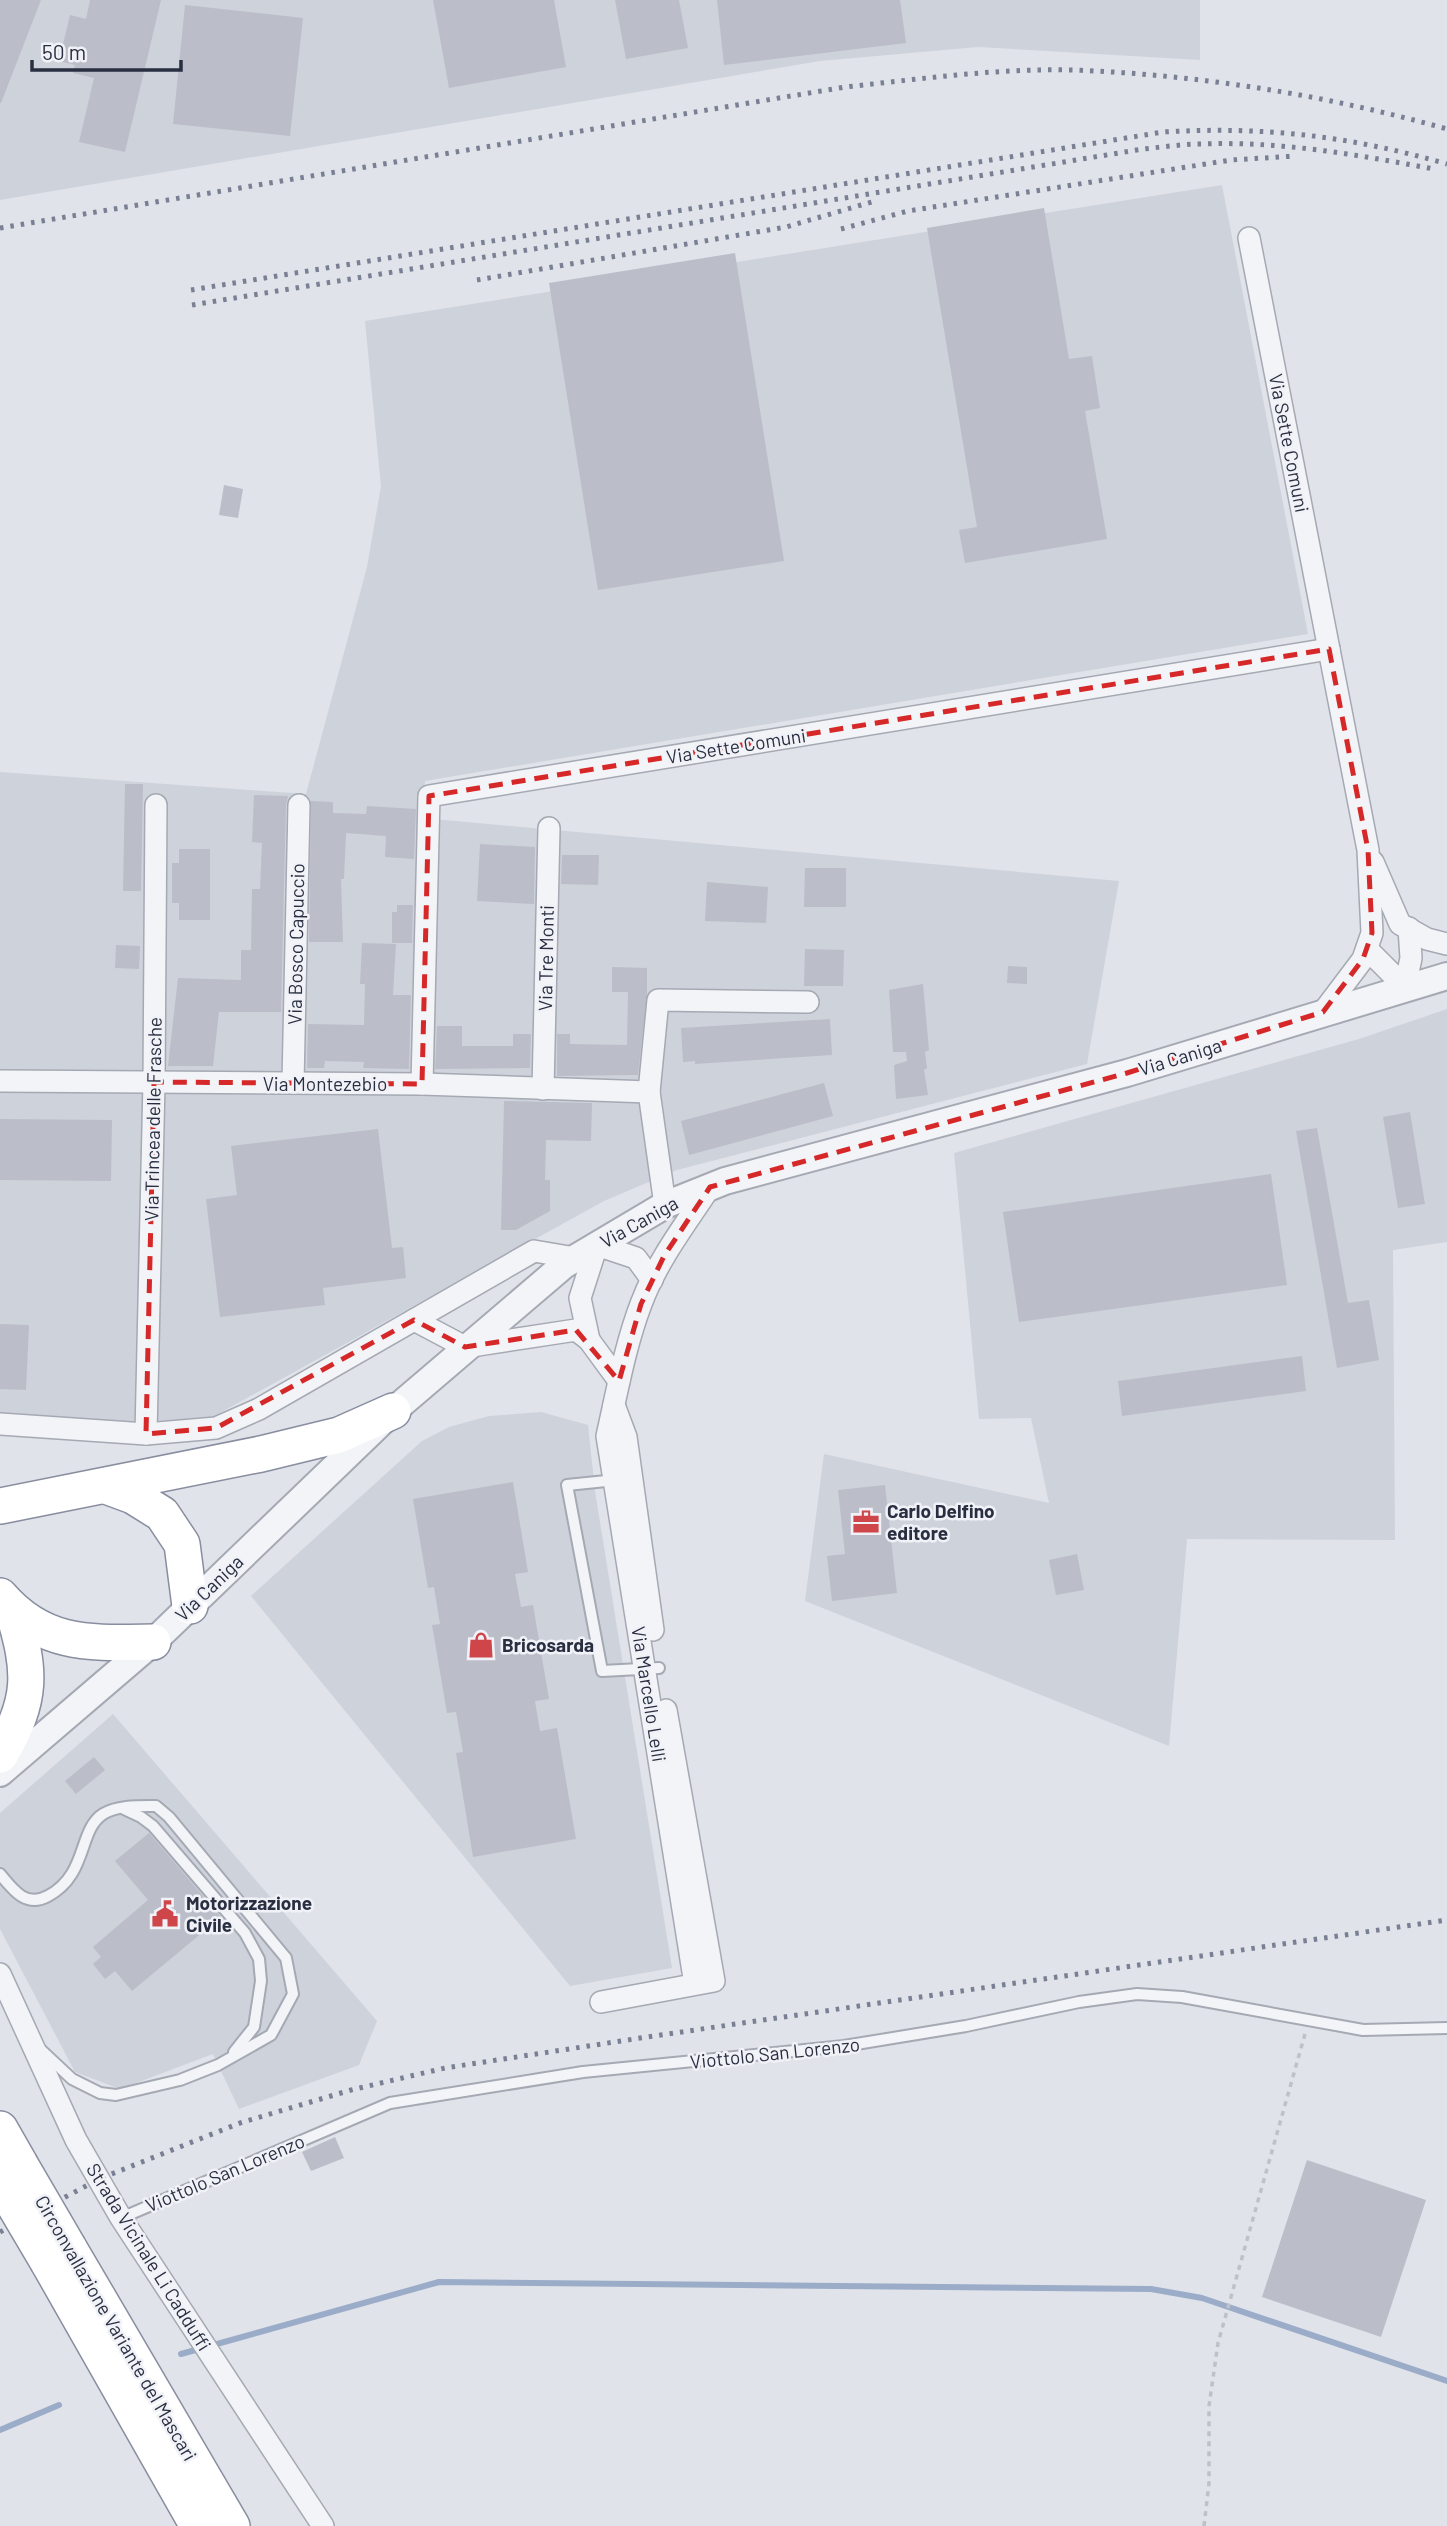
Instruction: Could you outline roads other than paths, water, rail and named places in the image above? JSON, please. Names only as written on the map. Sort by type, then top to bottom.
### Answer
[{"type":"highway","points":[[0,1506],[261,1454],[339,1435],[393,1411]]},
{"type":"highway","points":[[106,1486],[132,1496],[162,1514],[182,1544],[190,1606]]},
{"type":"highway","points":[[6,1604],[51,1635],[97,1643],[153,1642]]},
{"type":"highway","points":[[0,1755],[14,1731],[26,1689],[25,1651],[6,1604]]},
{"type":"highway","name":"Circonvallazione Variante del Mascari","points":[[0,2129],[7,2175],[232,2526]]},
{"type":"highway","name":"Circonvallazione Variante del Mascari","points":[[58,2255],[198,2526]]},
{"type":"street","name":"Via Sette Comuni","points":[[1249,237],[1368,850],[1373,933],[1363,959],[1323,1012]]},
{"type":"street","name":"Via Sette Comuni","points":[[422,1084],[429,796],[1329,649]]},
{"type":"street","name":"Via Trincea delle Frasche","points":[[146,1434],[154,1082],[156,805]]},
{"type":"street","name":"Via Bosco Capuccio","points":[[293,1083],[299,805]]},
{"type":"street","name":"Via Tre Monti","points":[[543,1088],[550,828]]},
{"type":"street","name":"Via Sette Comuni","points":[[1368,850],[1400,924],[1409,929]]},
{"type":"street","points":[[1409,929],[1427,939],[1447,944]]},
{"type":"street","points":[[1405,988],[1411,958],[1409,929]]},
{"type":"street","points":[[1367,949],[1405,988]]},
{"type":"street","name":"Via Caniga","points":[[0,1773],[153,1642],[393,1411],[465,1347],[564,1265],[664,1205],[710,1187],[1126,1073],[1447,976]]},
{"type":"street","points":[[664,1205],[649,1092],[657,1000],[808,1002]]},
{"type":"street","name":"Via Montezebio","points":[[0,1081],[422,1084],[649,1092]]},
{"type":"street","name":"Via Marcello Lelli","points":[[601,2002],[704,1983],[652,1669],[624,1479],[626,1437],[614,1405],[641,1304],[664,1256],[710,1187]]},
{"type":"street","points":[[0,1424],[146,1434],[216,1429],[259,1409],[534,1251],[586,1252],[636,1258],[652,1280]]},
{"type":"street","points":[[586,1252],[580,1298],[589,1340]]},
{"type":"street","points":[[414,1320],[465,1347],[576,1329],[589,1340],[619,1381]]},
{"type":"street","name":"Strada Vicinale Li Cadduffi","points":[[0,1974],[76,2140],[121,2218],[323,2526]]},
{"type":"lane","points":[[624,1479],[568,1485],[601,1671],[652,1669]]},
{"type":"lane","points":[[0,1874],[20,1898],[45,1898],[62,1888],[74,1873],[92,1825],[104,1814],[119,1809],[156,1806],[169,1817],[286,1958],[293,1994],[271,2035],[218,2065],[180,2080],[116,2095],[100,2093],[72,2079],[29,2038]]},
{"type":"lane","points":[[119,1809],[126,1809],[153,1826],[245,1933],[260,1958],[261,1981],[254,2027],[235,2052],[218,2065]]},
{"type":"lane","name":"Viottolo San Lorenzo","points":[[121,2218],[390,2103],[583,2072],[844,2046],[966,2026],[1079,2002],[1137,1994],[1182,1997],[1363,2030],[1447,2028]]},
{"type":"waterway","points":[[181,2354],[439,2282],[1151,2289],[1202,2298],[1447,2381]]},
{"type":"waterway","points":[[0,2430],[59,2405]]},
{"type":"railway","points":[[0,228],[845,87],[988,72],[1074,70],[1215,82],[1355,106],[1447,129]]},
{"type":"railway","points":[[191,290],[1163,132],[1236,131],[1307,135],[1376,146],[1447,164]]},
{"type":"railway","points":[[192,305],[1143,149],[1196,144],[1261,145],[1348,154],[1434,169]]},
{"type":"railway","points":[[841,229],[908,211],[1231,160],[1296,156]]},
{"type":"railway","points":[[477,280],[786,227],[875,201]]},
{"type":"railway","points":[[0,2232],[99,2179],[240,2123],[351,2090],[445,2068],[1447,1920]]},
{"type":"place","name":"Carlo Delfino editore","points":[[866,1522]]},
{"type":"place","name":"Bricosarda","points":[[481,1645]]},
{"type":"place","name":"Motorizzazione Civile","points":[[165,1914]]}]
